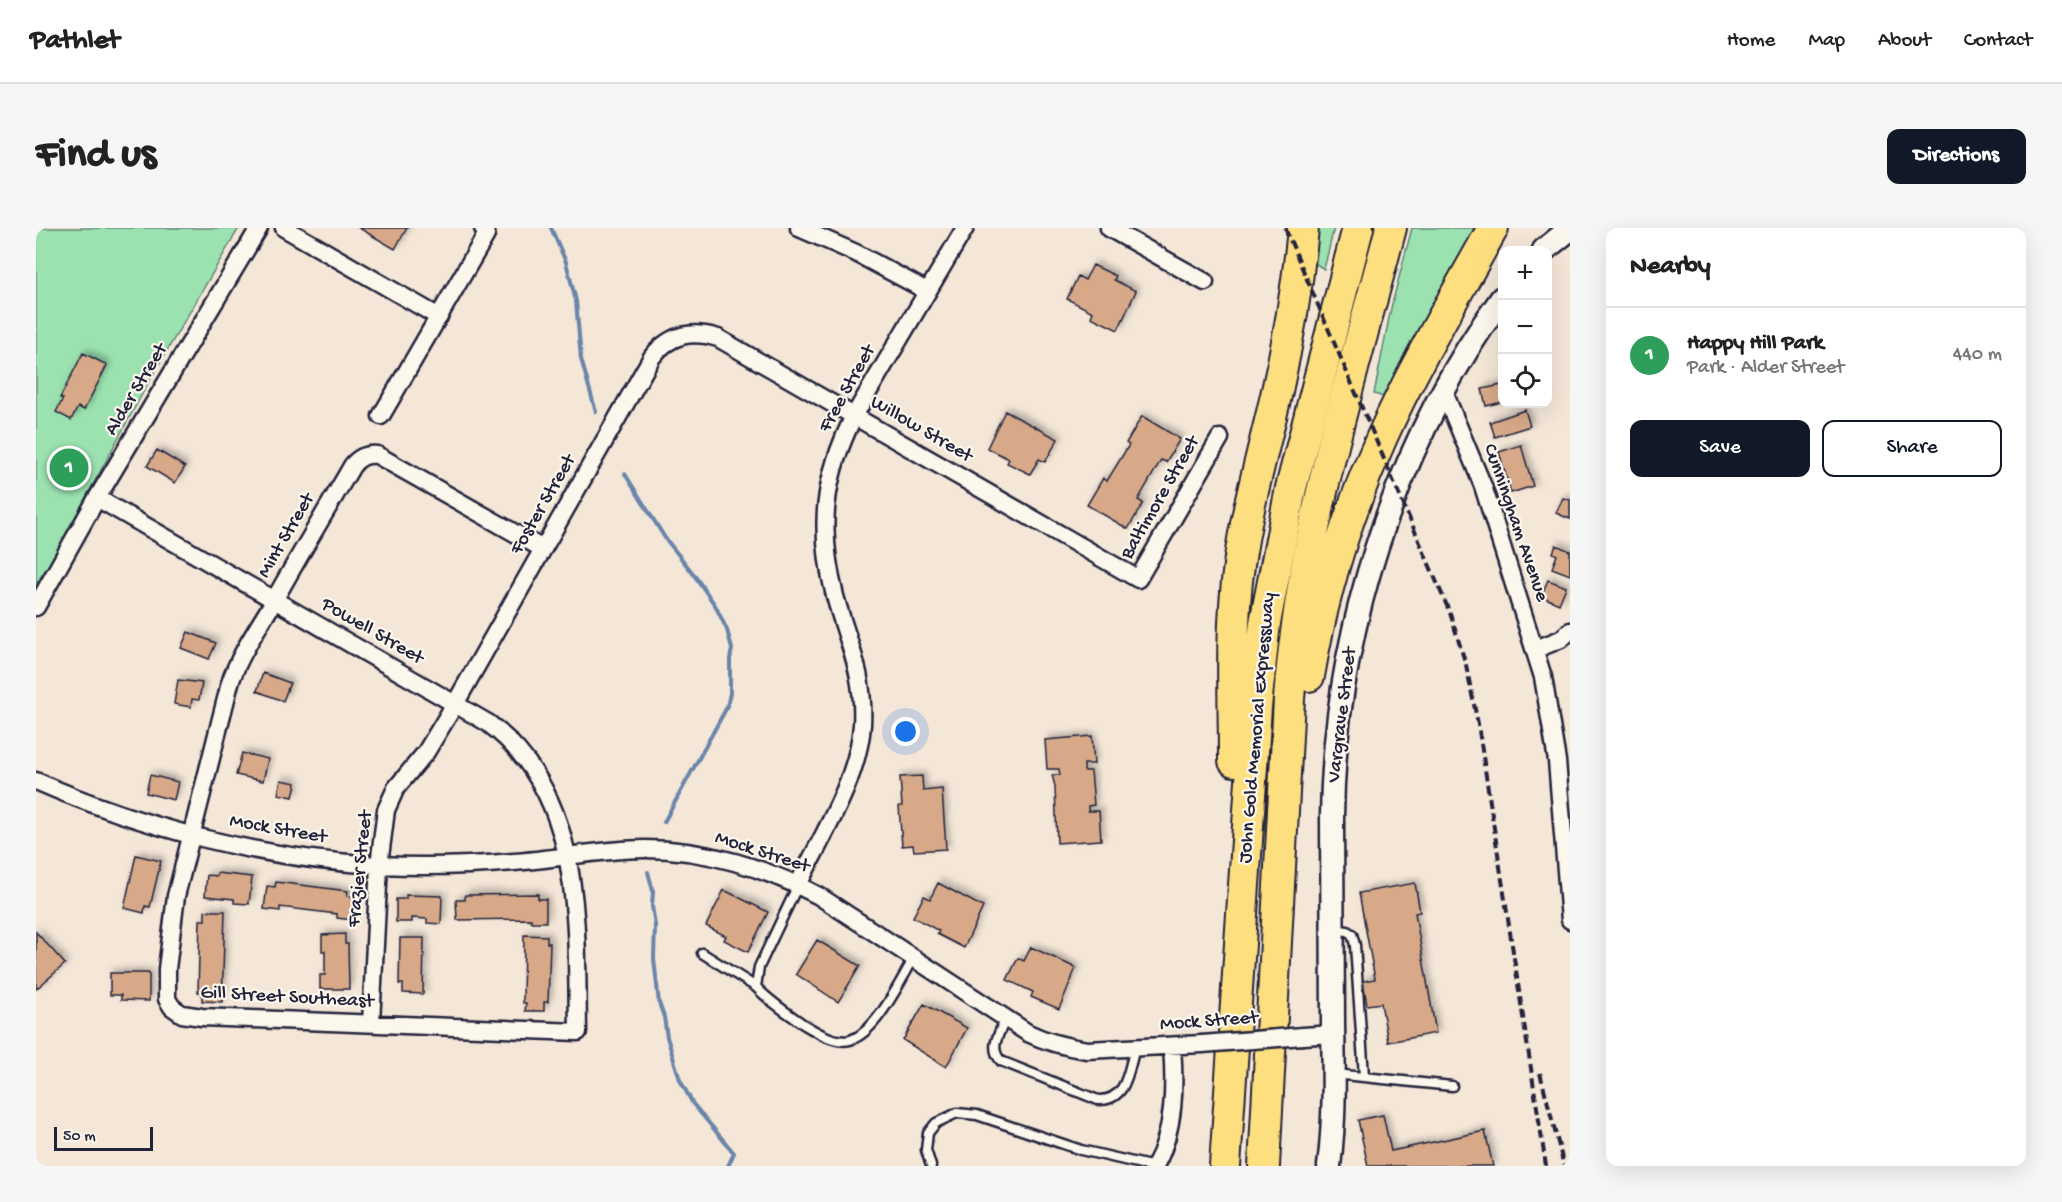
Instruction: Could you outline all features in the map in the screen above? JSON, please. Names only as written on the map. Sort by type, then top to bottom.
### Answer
[{"type":"highway","points":[[1234,1008],[1235,601],[1245,526],[1281,373],[1294,302],[1303,228]]},
{"type":"highway","name":"John Gold Memorial Expressway","points":[[1225,1166],[1256,707],[1265,623],[1291,488],[1358,228]]},
{"type":"highway","name":"John Gold Memorial Expressway","points":[[1264,1166],[1291,669],[1303,583],[1321,495],[1390,228]]},
{"type":"highway","points":[[1282,854],[1314,645],[1323,605],[1348,521],[1369,466],[1402,394],[1493,228]]},
{"type":"street","name":"Alder Street","points":[[36,607],[97,498],[259,228]]},
{"type":"street","points":[[284,228],[439,316]]},
{"type":"street","points":[[799,228],[856,253],[927,291]]},
{"type":"street","name":"Free Street","points":[[798,885],[846,787],[859,745],[862,726],[859,669],[836,597],[828,562],[824,525],[829,479],[841,442],[854,416],[965,228]]},
{"type":"street","points":[[1109,228],[1205,282]]},
{"type":"street","points":[[1549,246],[1570,229]]},
{"type":"street","points":[[381,416],[439,316],[484,231]]},
{"type":"street","name":"Vargrave Street","points":[[1329,1166],[1333,1139],[1334,1034],[1340,930],[1333,784],[1340,710],[1353,635],[1372,561],[1405,473],[1444,392],[1474,340],[1502,300]]},
{"type":"street","name":"Willow Street","points":[[679,336],[695,333],[718,338],[1138,579]]},
{"type":"street","name":"Foster Street","points":[[455,704],[652,357],[664,343],[679,336]]},
{"type":"street","name":"Cunningham Avenue","points":[[1444,392],[1483,486],[1536,649],[1547,694],[1554,740],[1570,920]]},
{"type":"street","name":"Baltimore Street","points":[[1138,579],[1220,438]]},
{"type":"street","name":"Mint Street","points":[[193,835],[233,672],[358,459],[368,454],[378,455],[543,549]]},
{"type":"street","name":"Powell Street","points":[[97,498],[488,723],[503,734],[533,768],[555,809],[567,856],[577,952],[578,1032]]},
{"type":"street","points":[[1536,649],[1561,639],[1570,631]]},
{"type":"street","name":"Frazier Street","points":[[371,1023],[379,865],[386,810],[396,788],[426,752],[455,704]]},
{"type":"street","name":"Mock Street","points":[[36,781],[88,803],[193,835],[282,854],[379,865],[516,862],[646,849],[689,852],[723,859],[798,885],[819,896],[1034,1036],[1070,1048],[1096,1050],[1135,1048],[1334,1034]]},
{"type":"street","name":"Gill Street Southeast","points":[[193,835],[176,896],[169,944],[166,990],[167,999],[172,1007],[182,1014],[202,1017],[578,1032]]},
{"type":"street","points":[[1155,1166],[1164,1145],[1173,1098],[1172,1046]]},
{"type":"lane","points":[[756,987],[759,967],[798,885]]},
{"type":"lane","points":[[1340,930],[1353,934],[1355,945],[1364,1076]]},
{"type":"lane","points":[[702,953],[756,987],[770,1001],[822,1036],[848,1041],[864,1032],[879,1016],[914,958]]},
{"type":"lane","points":[[1006,1018],[994,1045],[996,1055],[1001,1060],[1098,1100],[1116,1096],[1123,1088],[1135,1048]]},
{"type":"lane","points":[[1334,1074],[1452,1086]]},
{"type":"lane","points":[[931,1166],[926,1150],[928,1133],[936,1123],[957,1113],[977,1115],[1082,1150],[1150,1166]]},
{"type":"green space","points":[[36,228],[239,228],[152,376],[52,560],[36,584]]},
{"type":"green space","points":[[1317,228],[1334,228],[1324,269],[1313,262]]},
{"type":"green space","points":[[1412,228],[1474,228],[1427,325],[1384,397],[1374,394],[1391,308]]},
{"type":"building","points":[[359,228],[407,228],[395,249]]},
{"type":"building","points":[[1093,265],[1116,276],[1114,280],[1136,291],[1118,330],[1091,317],[1093,312],[1067,299],[1078,276],[1085,280]]},
{"type":"building","points":[[83,353],[107,365],[84,410],[78,407],[71,420],[56,412],[63,399],[60,398]]},
{"type":"building","points":[[1498,386],[1498,403],[1486,406],[1482,389]]},
{"type":"building","points":[[1525,410],[1530,426],[1495,437],[1490,422]]},
{"type":"building","points":[[1005,411],[1058,439],[1045,462],[1039,459],[1030,474],[1007,463],[1009,459],[987,448]]},
{"type":"building","points":[[1142,416],[1180,439],[1166,462],[1161,460],[1138,500],[1143,503],[1128,529],[1087,505],[1103,478],[1107,481],[1129,445],[1126,443]]},
{"type":"building","points":[[1521,445],[1533,486],[1511,493],[1499,452]]},
{"type":"building","points":[[157,450],[185,467],[175,483],[147,466]]},
{"type":"building","points":[[1563,498],[1570,500],[1570,519],[1556,513]]},
{"type":"building","points":[[1556,545],[1570,551],[1570,575],[1552,568],[1557,555],[1553,553]]},
{"type":"building","points":[[1548,580],[1566,587],[1559,604],[1541,596]]},
{"type":"building","points":[[188,632],[216,643],[209,659],[181,648]]},
{"type":"building","points":[[263,673],[290,683],[283,701],[257,691]]},
{"type":"building","points":[[178,680],[202,683],[199,700],[192,699],[191,707],[174,704]]},
{"type":"building","points":[[1092,736],[1094,764],[1084,764],[1084,771],[1091,771],[1094,805],[1088,806],[1088,811],[1099,811],[1101,840],[1057,843],[1055,786],[1052,775],[1060,775],[1059,769],[1047,769],[1045,740]]},
{"type":"building","points":[[242,753],[268,759],[263,781],[236,775]]},
{"type":"building","points":[[150,775],[178,782],[174,800],[146,793]]},
{"type":"building","points":[[922,776],[923,791],[942,789],[946,849],[914,851],[913,845],[902,846],[899,806],[902,806],[900,777]]},
{"type":"building","points":[[281,780],[296,783],[293,797],[278,794]]},
{"type":"building","points":[[136,855],[161,861],[150,907],[145,906],[144,913],[124,908]]},
{"type":"building","points":[[217,873],[252,877],[249,904],[234,903],[234,899],[205,896],[207,875],[217,876]]},
{"type":"building","points":[[276,882],[348,891],[347,896],[355,897],[352,920],[337,918],[337,914],[280,907],[280,911],[264,909],[267,886],[275,887]]},
{"type":"building","points":[[938,883],[983,907],[964,948],[937,934],[939,931],[913,917],[924,896],[930,899]]},
{"type":"building","points":[[1415,883],[1420,912],[1415,913],[1436,1033],[1388,1042],[1381,1003],[1367,1005],[1363,981],[1375,979],[1359,893]]},
{"type":"building","points":[[724,890],[768,912],[748,952],[724,940],[726,936],[706,926]]},
{"type":"building","points":[[538,894],[538,899],[546,899],[546,922],[531,922],[531,919],[457,920],[456,900],[465,900],[465,895]]},
{"type":"building","points":[[406,895],[442,896],[441,924],[427,923],[427,919],[412,918],[412,922],[396,922],[396,899],[406,899]]},
{"type":"building","points":[[205,911],[225,911],[222,1002],[202,1001],[202,992],[198,992],[200,920],[205,920]]},
{"type":"building","points":[[36,932],[65,964],[36,989]]},
{"type":"building","points":[[345,934],[345,944],[348,944],[349,989],[320,989],[320,975],[325,975],[322,935]]},
{"type":"building","points":[[524,935],[547,936],[547,943],[550,943],[548,1002],[544,1002],[544,1011],[525,1011],[526,1003],[523,1003]]},
{"type":"building","points":[[400,938],[424,938],[423,994],[403,993],[403,984],[399,984]]},
{"type":"building","points":[[817,940],[860,966],[838,1002],[796,974]]},
{"type":"building","points":[[1031,947],[1076,968],[1059,1009],[1031,997],[1033,992],[1007,980],[1018,958],[1024,961]]},
{"type":"building","points":[[110,973],[149,973],[149,1001],[121,1000],[121,995],[110,995]]},
{"type":"building","points":[[924,1004],[967,1028],[946,1067],[903,1040]]},
{"type":"building","points":[[1383,1115],[1391,1151],[1485,1131],[1493,1166],[1368,1166],[1358,1120]]},
{"type":"waterway","points":[[551,228],[566,262],[576,301],[581,359],[596,412]]},
{"type":"waterway","points":[[625,474],[665,538],[715,605],[727,630],[732,649],[727,707],[664,822]]},
{"type":"waterway","points":[[648,872],[653,891],[654,959],[659,1003],[667,1037],[680,1080],[693,1104],[734,1153],[728,1166]]},
{"type":"railway","points":[[1285,228],[1450,613],[1466,665],[1478,724],[1546,1166]]},
{"type":"railway","points":[[1540,1073],[1564,1166]]},
{"type":"place","name":"Happy Hill Park","points":[[69,468]]}]
